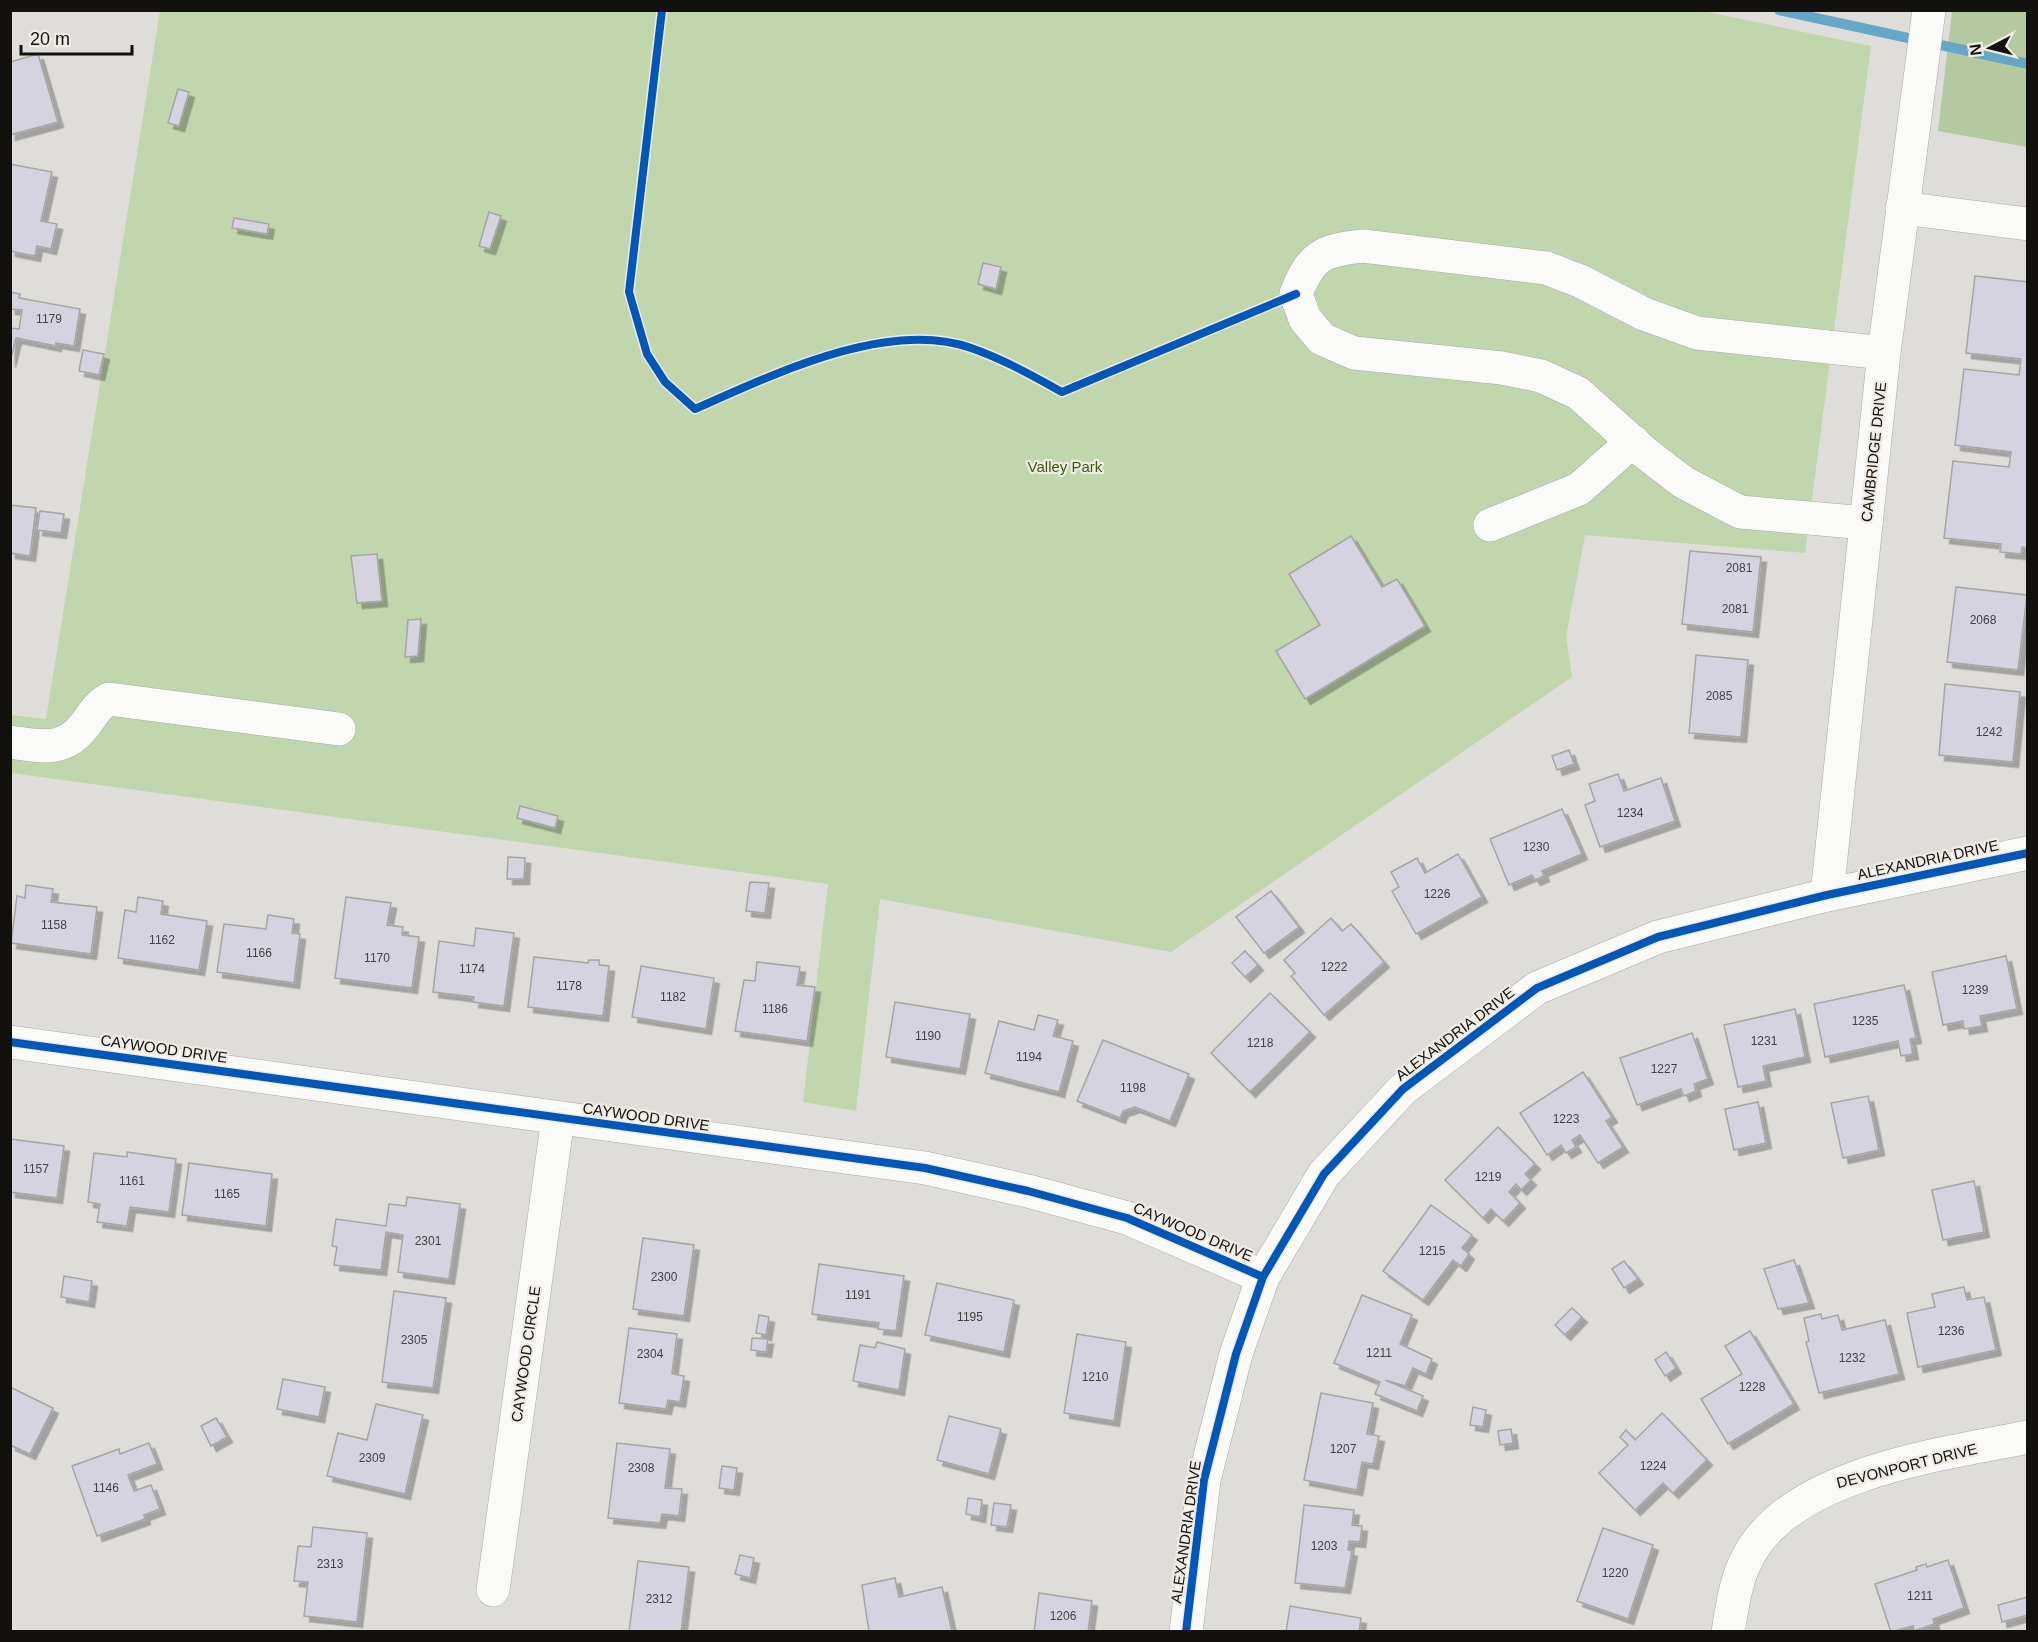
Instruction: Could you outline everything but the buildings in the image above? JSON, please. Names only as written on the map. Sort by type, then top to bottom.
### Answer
[{"type":"street","name":"CAMBRIDGE DRIVE","points":[[1827,895],[1884,353],[1928,19]]},
{"type":"street","points":[[1902,208],[2028,224]]},
{"type":"street","points":[[1866,523],[1740,512],[1683,483],[1578,393],[1541,376],[1502,368],[1353,353],[1322,339],[1305,319],[1296,294],[1312,261],[1333,249],[1363,246],[1546,268],[1580,281],[1644,314],[1697,333],[1884,353]]},
{"type":"street","points":[[1490,525],[1579,489],[1633,441]]},
{"type":"street","points":[[10,742],[47,747],[70,741],[97,706],[109,699],[339,729]]},
{"type":"street","name":"ALEXANDRIA DRIVE","points":[[1186,1632],[1204,1480],[1236,1354],[1263,1277],[1324,1174],[1403,1089],[1538,988],[1658,937],[1827,895],[2028,853]]},
{"type":"street","name":"CAYWOOD DRIVE","points":[[10,1041],[925,1168],[1028,1191],[1127,1218],[1263,1277]]},
{"type":"street","name":"CAYWOOD CIRCLE","points":[[493,1590],[558,1118]]},
{"type":"street","name":"DEVONPORT DRIVE","points":[[1728,1632],[1732,1606],[1747,1557],[1768,1528],[1798,1502],[1831,1485],[1934,1456],[2028,1437]]},
{"type":"green space","name":"Valley Park","points":[[1698,10],[1871,46],[1805,553],[1585,535],[1566,637],[1572,677],[1171,952],[880,899],[856,1111],[803,1102],[828,884],[11,773],[11,715],[46,719],[160,11]]},
{"type":"green space","points":[[1952,11],[2027,11],[2027,147],[1938,131]]},
{"type":"waterway","points":[[1779,10],[2028,64]]},
{"type":"cycle path","points":[[662,10],[629,292],[647,354],[665,382],[695,409],[793,367],[867,345],[903,340],[938,341],[971,348],[1029,374],[1062,392],[1296,294]]},
{"type":"cycle path","points":[[1186,1632],[1204,1480],[1236,1354],[1263,1277],[1324,1174],[1403,1089],[1537,988],[1658,937],[1827,895],[2028,853]]},
{"type":"cycle path","points":[[10,1042],[925,1168],[1028,1191],[1127,1218],[1263,1277]]}]
